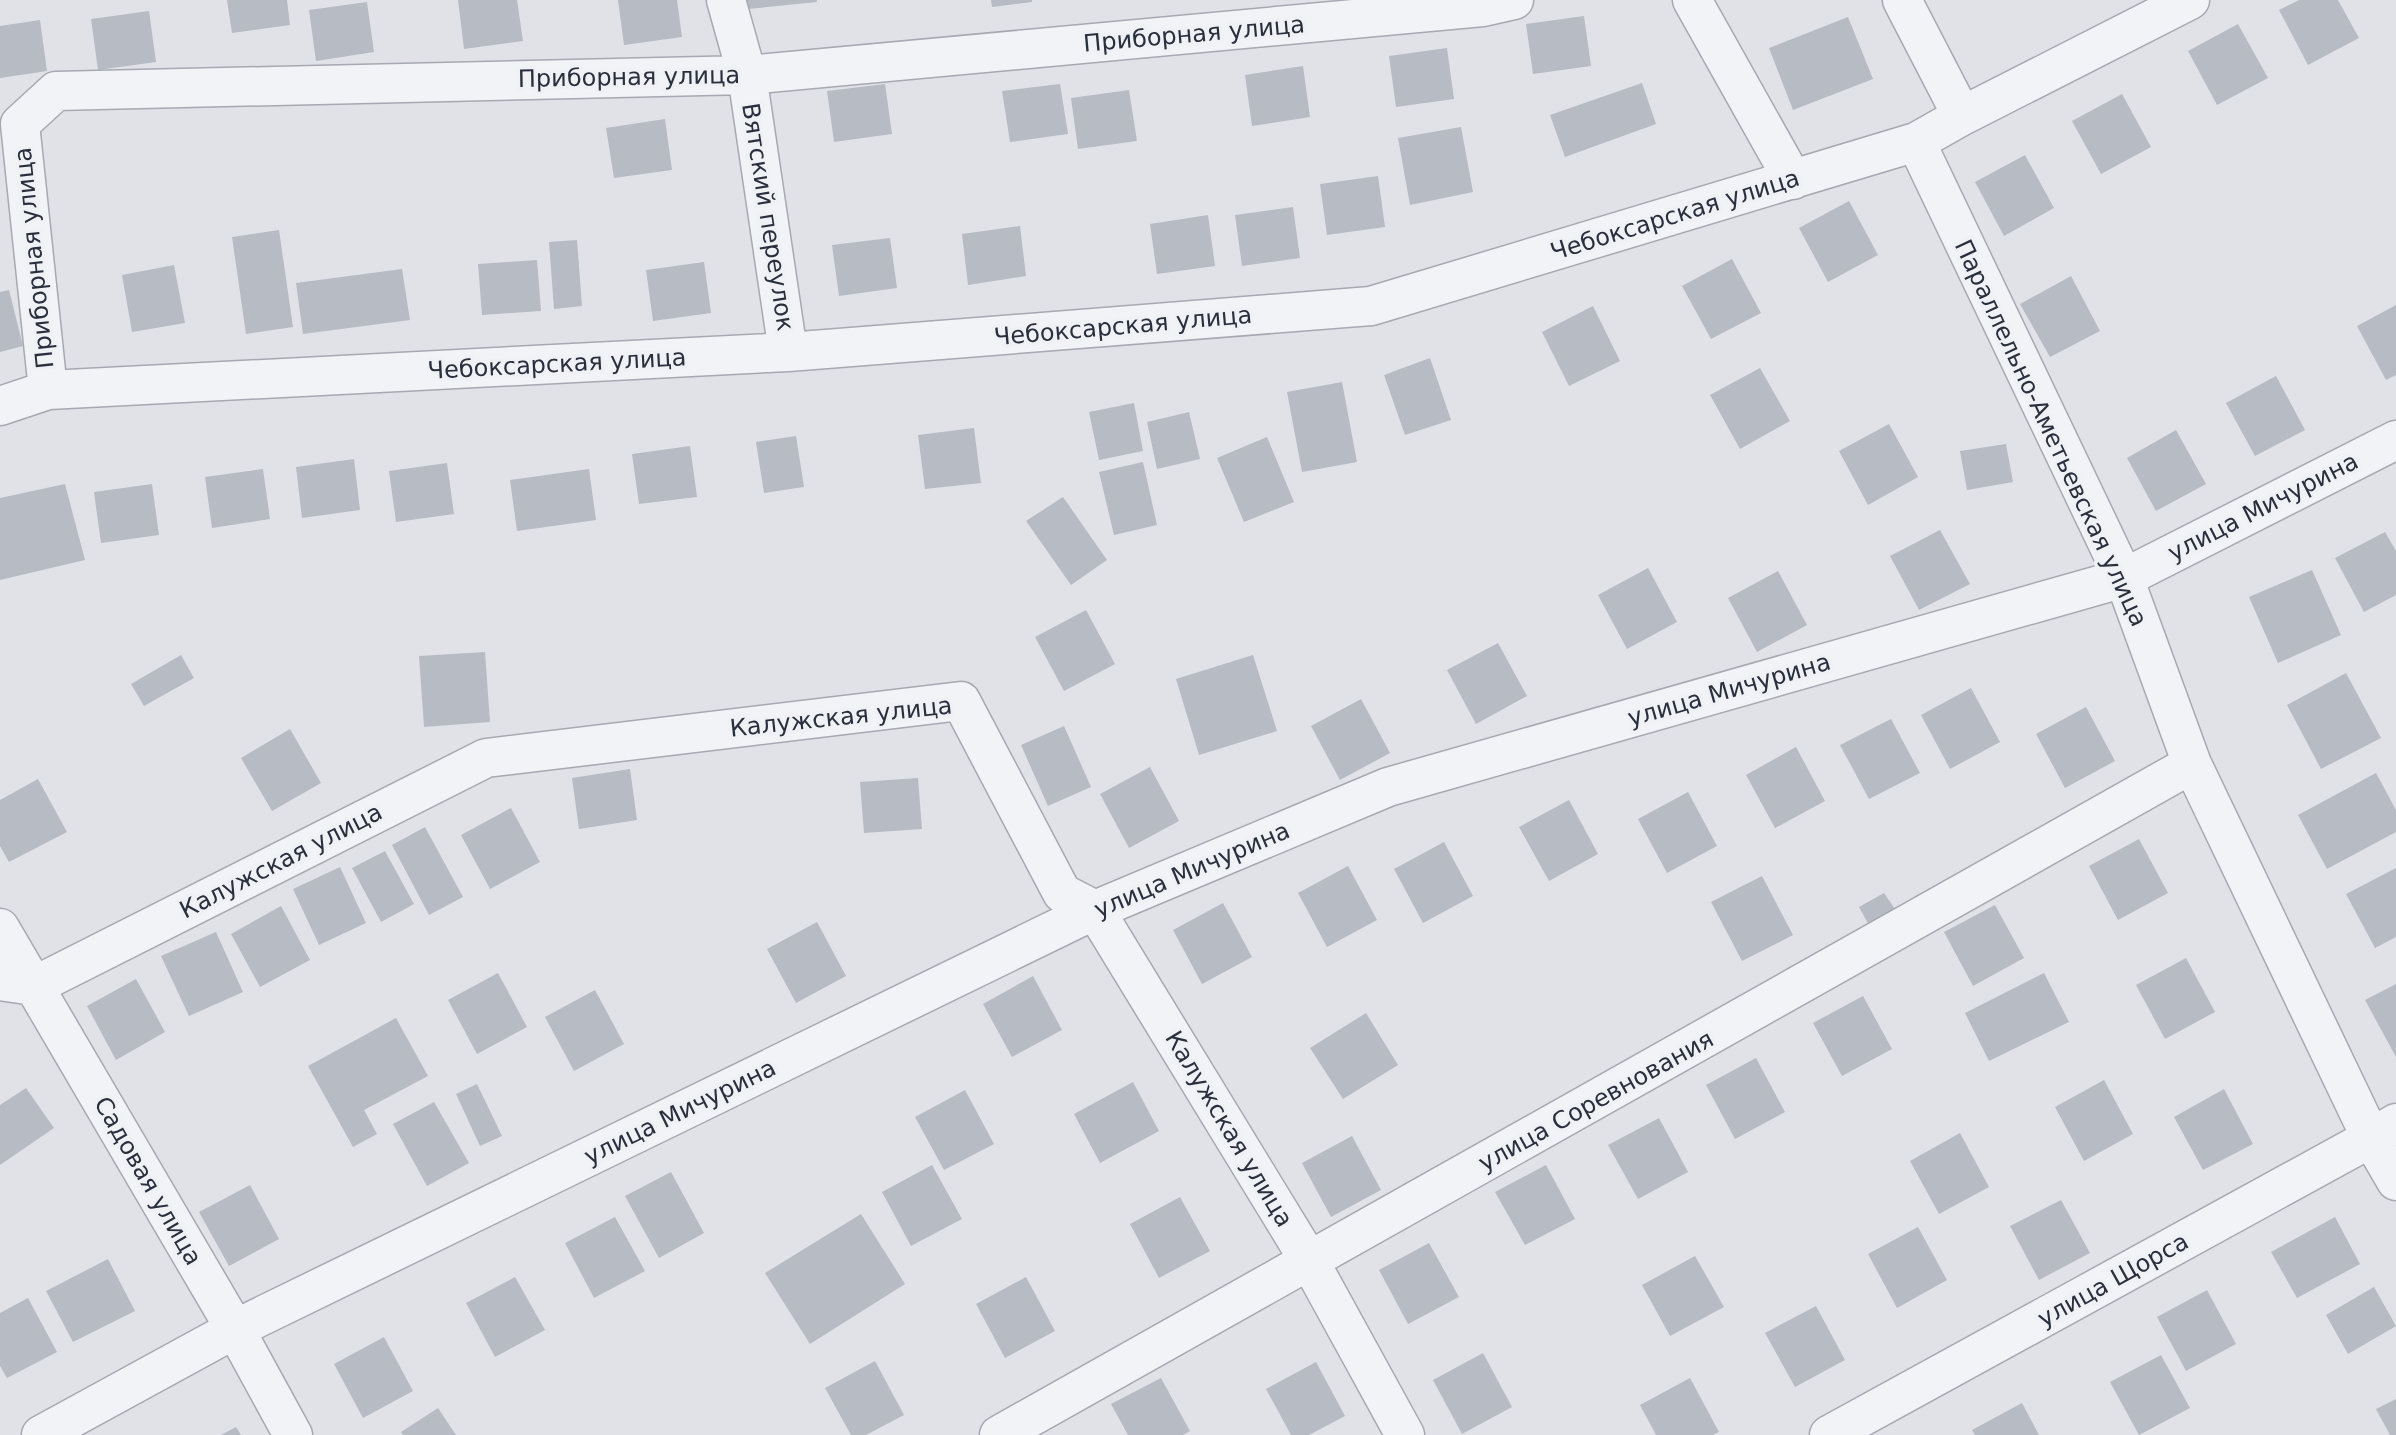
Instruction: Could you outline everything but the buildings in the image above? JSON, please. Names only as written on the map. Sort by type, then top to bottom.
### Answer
[{"type":"street","name":"Вятский переулок","points":[[726,0],[747,75],[788,352]]},
{"type":"street","name":"Приборная улица","points":[[48,390],[20,124],[56,91],[747,75],[1483,7],[1514,0]]},
{"type":"street","points":[[1692,0],[1793,180]]},
{"type":"street","points":[[1902,0],[1962,116]]},
{"type":"street","name":"Чебоксарская улица","points":[[0,406],[48,390],[788,352],[1371,306],[1916,142],[2190,0]]},
{"type":"street","name":"Параллельно-Аметьевская улица","points":[[1916,142],[2124,578],[2192,764],[2384,1131],[2396,1181]]},
{"type":"street","name":"улица Мичурина","points":[[41,1435],[235,1329],[1095,910],[1388,787],[2124,578],[2396,440]]},
{"type":"street","name":"Калужская улица","points":[[17,984],[486,758],[961,701],[1062,893],[1095,910],[1310,1262],[1405,1435]]},
{"type":"street","name":"улица Соревнования","points":[[999,1435],[2192,764]]},
{"type":"street","name":"Садовая улица","points":[[0,928],[17,984],[235,1329],[293,1435]]},
{"type":"street","name":"улица Щорса","points":[[1829,1435],[2384,1131]]}]
